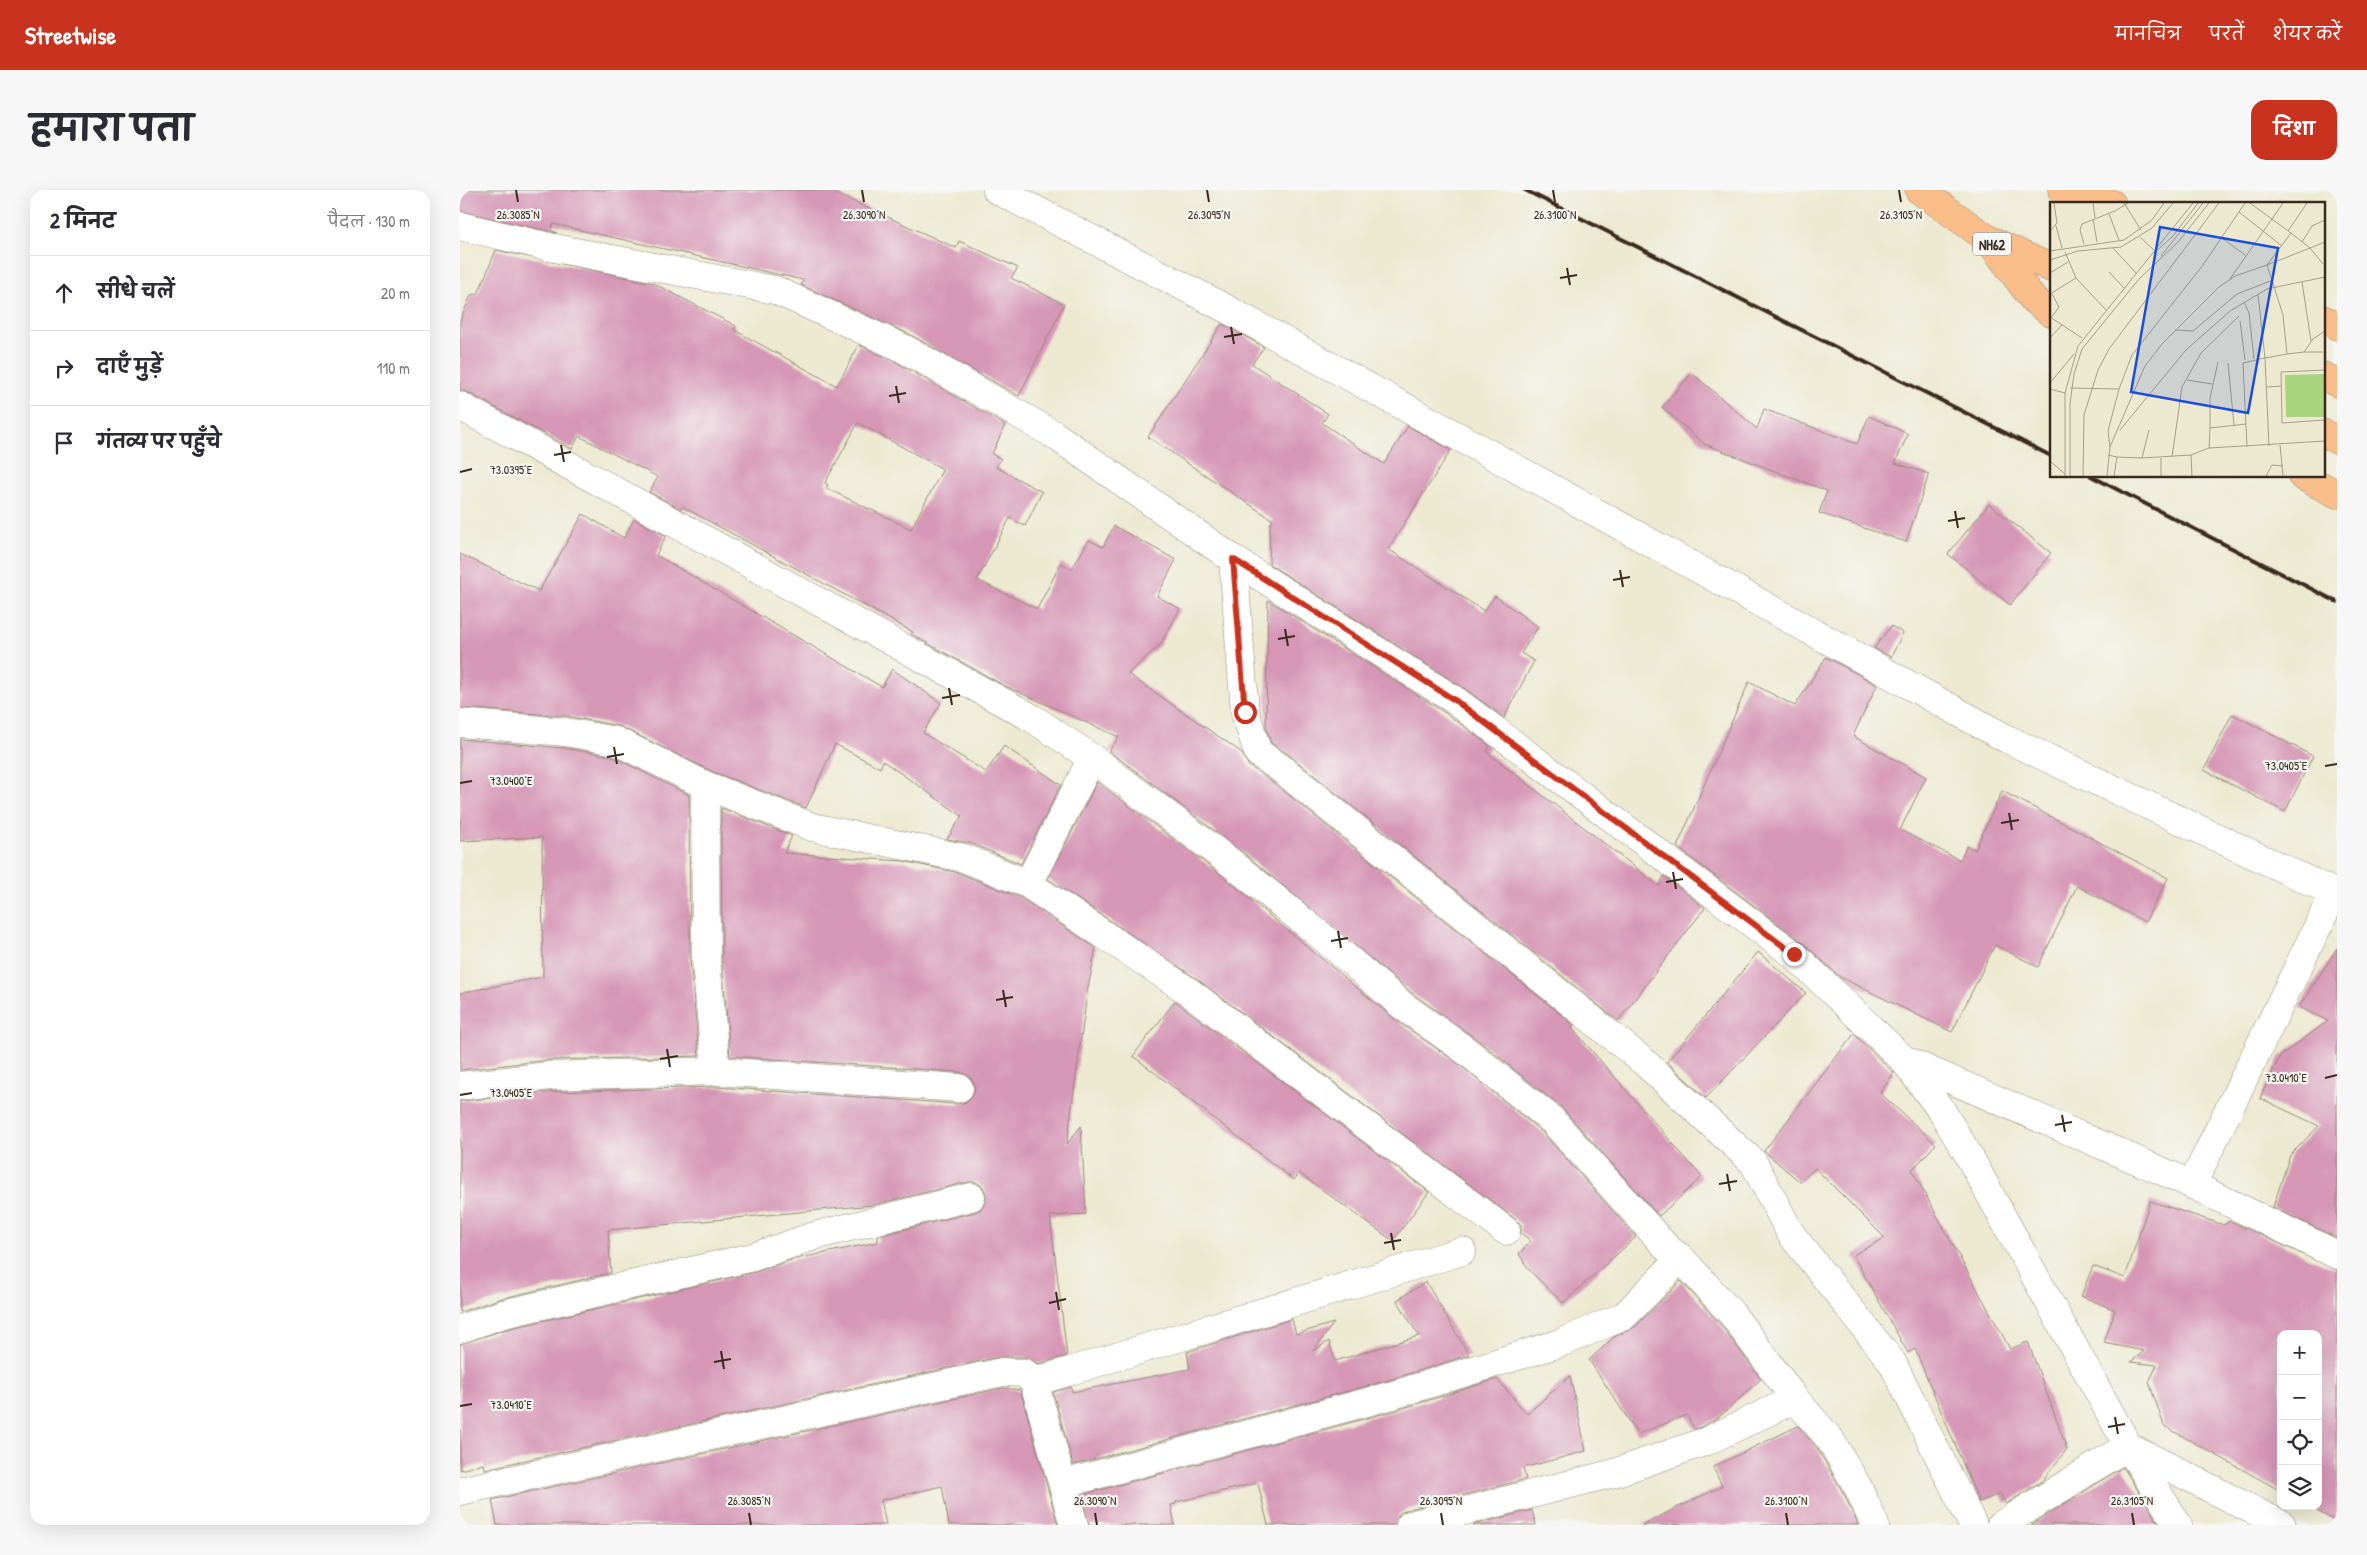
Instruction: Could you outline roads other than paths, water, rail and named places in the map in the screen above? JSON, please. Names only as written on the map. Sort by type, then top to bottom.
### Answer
[{"type":"main road","name":"NH62","points":[[1919,190],[1988,239],[2032,298],[2050,312]]},
{"type":"main road","points":[[2062,190],[2071,202]]},
{"type":"main road","points":[[2078,190],[2107,202]]},
{"type":"main road","points":[[1988,239],[2050,268]]},
{"type":"main road","points":[[2324,320],[2337,326]]},
{"type":"main road","points":[[2324,376],[2337,383]]},
{"type":"main road","points":[[2324,434],[2337,440]]},
{"type":"main road","points":[[2306,478],[2337,494]]},
{"type":"street","points":[[997,190],[1225,308],[2007,739],[2336,893],[2192,1185]]},
{"type":"street","points":[[460,226],[549,246],[775,290],[902,348],[1053,434],[1233,559],[1456,701],[1794,954],[1903,1059],[1941,1110],[1969,1156],[2128,1446],[2178,1525]]},
{"type":"street","points":[[460,406],[1032,718],[1092,758],[1237,868],[1319,934],[1403,1006],[1466,1050],[1552,1120],[1668,1250],[1681,1258],[1732,1314],[1795,1399],[1830,1439],[1859,1489],[1875,1525]]},
{"type":"street","points":[[1233,559],[1245,712],[1258,753],[1279,766],[1643,1061],[1754,1162],[1791,1234],[1892,1362],[1973,1525]]},
{"type":"street","points":[[460,723],[564,732],[616,741],[705,786],[812,827],[964,858],[1028,884],[1188,991],[1506,1231]]},
{"type":"street","points":[[1028,884],[1092,758]]},
{"type":"street","points":[[705,786],[706,960],[716,1071]]},
{"type":"street","points":[[1903,1059],[2192,1185],[2337,1254]]},
{"type":"street","points":[[460,1086],[550,1076],[716,1071],[959,1088]]},
{"type":"street","points":[[460,1329],[503,1314],[753,1257],[814,1236],[972,1197]]},
{"type":"street","points":[[1034,1382],[1462,1251]]},
{"type":"street","points":[[1063,1484],[1393,1395],[1563,1342],[1624,1316],[1681,1258]]},
{"type":"street","points":[[460,1490],[1002,1372],[1025,1373],[1034,1382],[1074,1525]]},
{"type":"street","points":[[1410,1525],[1614,1473],[1707,1441],[1795,1399]]},
{"type":"street","points":[[2001,1525],[2128,1446]]},
{"type":"street","points":[[2128,1446],[2282,1525]]},
{"type":"railway","points":[[1525,190],[2050,455]]},
{"type":"railway","points":[[2095,478],[2337,602]]}]
